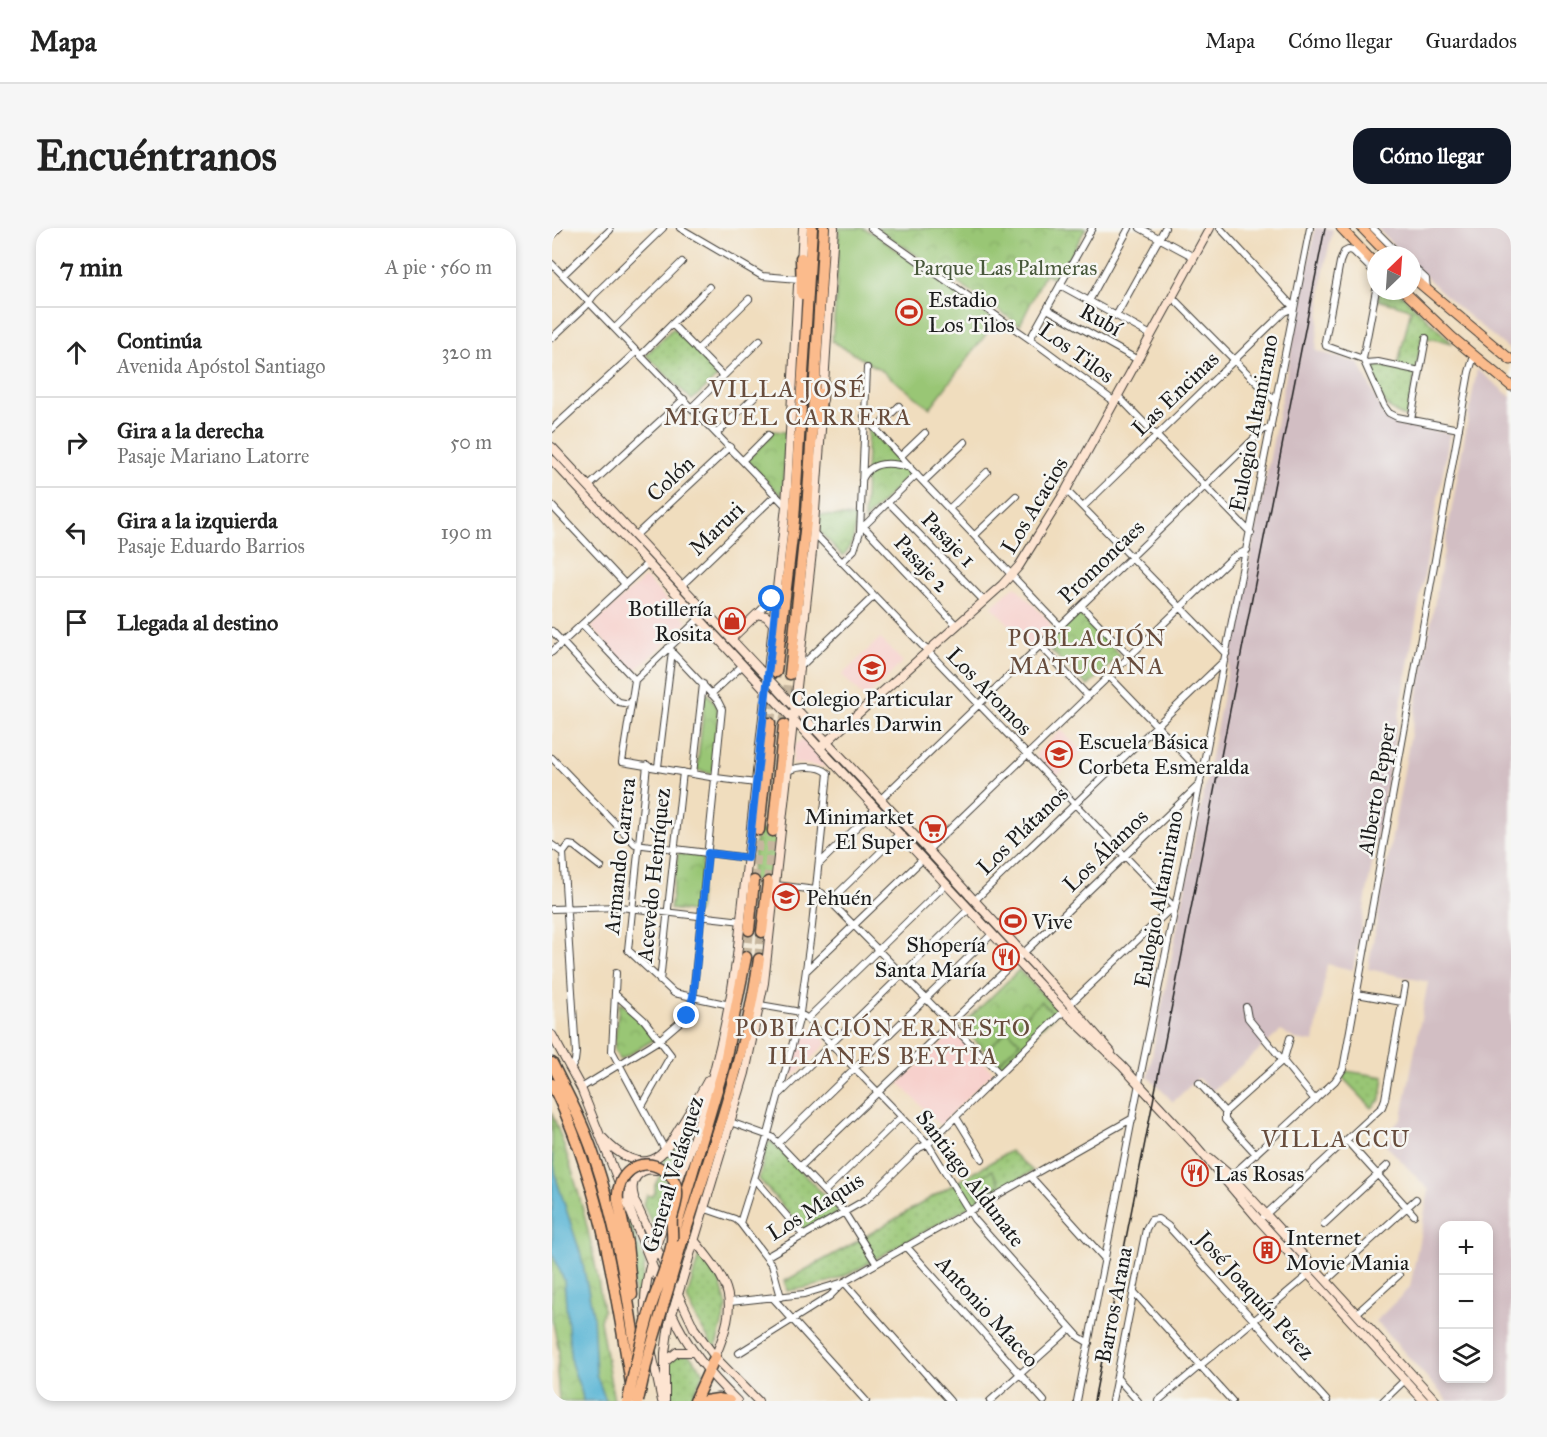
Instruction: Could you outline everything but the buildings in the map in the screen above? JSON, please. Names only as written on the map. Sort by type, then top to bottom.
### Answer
[{"type":"highway","points":[[772,675],[793,529],[812,228]]},
{"type":"highway","points":[[794,671],[807,512],[824,228]]},
{"type":"highway","points":[[801,258],[804,364]]},
{"type":"highway","points":[[817,344],[821,420]]},
{"type":"highway","points":[[773,831],[789,722]]},
{"type":"highway","points":[[759,830],[770,723]]},
{"type":"highway","points":[[749,930],[754,881]]},
{"type":"highway","points":[[762,932],[772,884]]},
{"type":"highway","name":"General Velásquez","points":[[636,1401],[724,1066],[746,957]]},
{"type":"highway","name":"General Velásquez","points":[[628,1401],[641,1344],[737,1071],[759,959]]},
{"type":"highway","points":[[552,1063],[578,1117],[602,1180],[617,1244],[645,1401]]},
{"type":"highway","points":[[552,1084],[577,1139],[598,1206],[636,1401]]},
{"type":"highway","points":[[633,1331],[630,1267],[618,1200],[620,1181],[630,1169],[639,1165],[658,1166],[666,1171],[675,1183],[677,1194],[672,1219],[677,1244]]},
{"type":"highway","points":[[694,1401],[715,1357]]},
{"type":"highway","points":[[705,1401],[714,1399],[729,1401]]},
{"type":"main road","points":[[663,1401],[645,1315],[646,1288],[657,1247],[716,1066],[730,1005],[742,921],[766,689],[772,675],[774,625],[786,506],[803,228]]},
{"type":"main road","points":[[663,1401],[666,1339],[672,1313],[748,1062],[760,1005],[772,884],[791,743],[789,722],[795,707],[794,671],[814,533],[834,228]]},
{"type":"main road","name":"Los Acacios","points":[[824,745],[1012,574],[1066,490],[1210,228]]},
{"type":"main road","points":[[1341,228],[1367,255]]},
{"type":"main road","points":[[1362,228],[1379,246]]},
{"type":"main road","points":[[1421,285],[1511,360]]},
{"type":"main road","points":[[1414,300],[1474,356],[1511,386]]},
{"type":"main road","points":[[552,447],[731,639],[772,675],[824,745],[876,808],[992,934],[1020,956]]},
{"type":"main road","points":[[552,461],[766,689],[789,722],[824,745],[881,799],[975,900],[1020,956],[1196,1146],[1229,1178],[1308,1275],[1424,1401]]},
{"type":"main road","points":[[731,639],[757,614],[766,616],[774,625]]},
{"type":"main road","points":[[791,743],[799,736],[810,735]]},
{"type":"main road","points":[[552,1035],[580,1088],[672,1313],[693,1352],[709,1373],[737,1401]]},
{"type":"main road","points":[[598,1131],[616,1151],[631,1159],[651,1160],[665,1150],[716,1066]]},
{"type":"main road","points":[[605,1149],[637,1206],[694,1328],[715,1357],[758,1401]]},
{"type":"main road","points":[[637,1206],[632,1184],[638,1174],[647,1169],[660,1171],[667,1178],[671,1187],[672,1201]]},
{"type":"main road","points":[[1262,1217],[1327,1280],[1436,1401]]},
{"type":"main road","points":[[694,1240],[720,1273],[730,1302],[727,1327],[715,1357]]},
{"type":"main road","points":[[665,1362],[677,1352],[693,1352]]},
{"type":"street","points":[[552,235],[560,228]]},
{"type":"street","points":[[552,338],[663,228]]},
{"type":"street","points":[[681,228],[762,276],[799,279]]},
{"type":"street","name":"Los Tilos","points":[[871,228],[1116,399],[1251,532]]},
{"type":"street","points":[[1030,339],[1092,228]]},
{"type":"street","points":[[1089,301],[1129,228]]},
{"type":"street","points":[[1140,228],[1194,257]]},
{"type":"street","points":[[1116,316],[1165,228]]},
{"type":"street","points":[[1220,228],[1294,308]]},
{"type":"street","name":"Eulogio Altamirano","points":[[1077,1401],[1310,228]]},
{"type":"street","points":[[1373,228],[1391,246]]},
{"type":"street","points":[[563,275],[610,230]]},
{"type":"street","points":[[1367,266],[1349,250],[1344,252],[1340,262],[1325,341],[1326,346],[1354,354],[1364,361],[1387,411],[1393,416],[1459,429]]},
{"type":"street","points":[[615,328],[682,262]]},
{"type":"street","points":[[552,264],[786,506]]},
{"type":"street","points":[[1421,275],[1424,278],[1426,290]]},
{"type":"street","points":[[1060,285],[1151,335]]},
{"type":"street","points":[[552,429],[672,324],[709,287]]},
{"type":"street","points":[[1172,297],[1275,401]]},
{"type":"street","points":[[697,350],[749,299]]},
{"type":"street","points":[[1364,361],[1374,300]]},
{"type":"street","name":"Las Encinas","points":[[1083,507],[1284,312],[1294,308]]},
{"type":"street","name":"Rubí","points":[[1047,309],[1138,360]]},
{"type":"street","points":[[672,324],[723,376]]},
{"type":"street","points":[[1411,420],[1426,338]]},
{"type":"street","points":[[692,407],[760,340]]},
{"type":"street","name":"Alberto Pepper","points":[[1229,1178],[1342,1073],[1470,367],[1474,356]]},
{"type":"street","points":[[1364,361],[1420,371]]},
{"type":"street","points":[[842,562],[856,546],[861,526],[867,368]]},
{"type":"street","points":[[717,433],[755,396]]},
{"type":"street","points":[[589,486],[684,399]]},
{"type":"street","points":[[876,429],[899,406]]},
{"type":"street","points":[[864,417],[1060,626]]},
{"type":"street","name":"Promoncaes","points":[[881,799],[1262,431],[1271,428]]},
{"type":"street","points":[[901,456],[925,433]]},
{"type":"street","points":[[743,460],[768,435]]},
{"type":"street","points":[[924,481],[965,442]]},
{"type":"street","name":"Colón","points":[[635,536],[730,447]]},
{"type":"street","points":[[861,480],[868,469],[876,465],[897,465],[910,468]]},
{"type":"street","points":[[950,508],[987,472]]},
{"type":"street","points":[[861,526],[917,474]]},
{"type":"street","points":[[1066,490],[1181,608],[1225,657]]},
{"type":"street","name":"Maruri","points":[[681,586],[776,495]]},
{"type":"street","points":[[975,535],[1016,496]]},
{"type":"street","name":"Pasaje 1","points":[[888,502],[984,601]]},
{"type":"street","points":[[552,506],[625,584]]},
{"type":"street","name":"Pasaje 2","points":[[861,526],[957,626]]},
{"type":"street","name":"Los Aromos","points":[[814,533],[1176,908]]},
{"type":"street","points":[[812,552],[829,549]]},
{"type":"street","points":[[928,850],[1233,557],[1247,550]]},
{"type":"street","points":[[552,652],[648,563]]},
{"type":"street","points":[[757,614],[777,593]]},
{"type":"street","points":[[794,671],[874,596]]},
{"type":"street","points":[[1081,606],[1130,656]]},
{"type":"street","points":[[700,618],[670,650],[635,680],[622,762],[756,783]]},
{"type":"street","points":[[582,624],[635,680]]},
{"type":"street","points":[[552,632],[615,699],[630,704]]},
{"type":"street","points":[[1040,645],[1088,696]]},
{"type":"street","points":[[580,1088],[659,1040],[687,1016],[693,997],[722,712],[720,703],[670,650]]},
{"type":"street","points":[[658,767],[670,650]]},
{"type":"street","name":"Los Plátanos","points":[[975,900],[1157,726],[1225,657]]},
{"type":"street","points":[[711,694],[742,665]]},
{"type":"street","points":[[1109,676],[1202,773]]},
{"type":"street","points":[[693,774],[703,684]]},
{"type":"street","points":[[552,758],[631,842],[639,846],[748,858]]},
{"type":"street","name":"Armando Carrera","points":[[647,765],[628,950],[660,981]]},
{"type":"street","points":[[740,1223],[768,1134],[800,1013],[819,864],[828,771],[800,767],[788,771]]},
{"type":"street","name":"Acevedo Henríquez","points":[[660,981],[683,772]]},
{"type":"street","name":"Los Álamos","points":[[801,1166],[874,1096],[880,1093],[1200,784]]},
{"type":"street","points":[[819,864],[876,808]]},
{"type":"street","points":[[830,901],[899,834]]},
{"type":"street","points":[[571,1069],[576,1053],[563,852],[571,844],[601,867]]},
{"type":"street","points":[[552,845],[563,852]]},
{"type":"street","points":[[806,972],[923,859]]},
{"type":"street","points":[[772,884],[816,890],[822,893],[1000,1074]]},
{"type":"street","points":[[807,1019],[946,884]]},
{"type":"street","points":[[552,909],[632,908],[742,921]]},
{"type":"street","name":"Los Maquis","points":[[766,1257],[867,1199],[919,1148],[928,1144],[1167,912],[1176,908]]},
{"type":"street","points":[[779,1094],[969,909]]},
{"type":"street","points":[[778,1143],[992,934]]},
{"type":"street","points":[[616,973],[611,1046],[665,1150]]},
{"type":"street","points":[[660,981],[674,993],[730,1005]]},
{"type":"street","points":[[1262,1217],[1380,1111],[1384,1103],[1405,986]]},
{"type":"street","points":[[1357,994],[1402,1002]]},
{"type":"street","points":[[616,995],[644,1020],[671,1058],[642,1106]]},
{"type":"street","name":"Santiago Aldunate","points":[[760,1005],[800,1013],[880,1093],[928,1144],[968,1211],[1071,1328],[1089,1344]]},
{"type":"street","points":[[1246,1007],[1248,1018],[1315,1100]]},
{"type":"street","points":[[1225,1112],[1282,1060],[1286,1055],[1290,1038]]},
{"type":"street","points":[[1199,1083],[1225,1112],[1225,1120],[1256,1154]]},
{"type":"street","points":[[825,1191],[902,1116]]},
{"type":"street","points":[[956,1117],[982,1159]]},
{"type":"street","points":[[730,1302],[811,1292],[843,1282],[1133,1118]]},
{"type":"street","points":[[730,1122],[768,1134],[778,1143],[844,1212],[876,1263]]},
{"type":"street","points":[[1347,1141],[1414,1215]]},
{"type":"street","points":[[1324,1224],[1388,1165]]},
{"type":"street","points":[[1031,1177],[1105,1259]]},
{"type":"street","points":[[755,1179],[804,1236]]},
{"type":"street","points":[[1327,1280],[1416,1199]]},
{"type":"street","points":[[703,1208],[735,1219],[740,1223],[774,1269],[777,1298],[866,1401]]},
{"type":"street","name":"Barros Arana","points":[[1112,1401],[1146,1229],[1148,1223],[1154,1219]]},
{"type":"street","name":"José Joaquín Pérez","points":[[1154,1219],[1161,1220],[1168,1226],[1327,1401]]},
{"type":"street","name":"Antonio Maceo","points":[[906,1246],[1044,1401]]},
{"type":"street","points":[[1158,1401],[1308,1275]]},
{"type":"street","points":[[1356,1313],[1399,1275]]},
{"type":"street","points":[[739,1353],[830,1296],[843,1282]]},
{"type":"street","points":[[843,1282],[950,1401]]},
{"type":"street","points":[[1134,1292],[1232,1401]]},
{"type":"street","points":[[990,1401],[1071,1328]]},
{"type":"street","points":[[1383,1401],[1406,1382],[1407,1369]]},
{"type":"street","points":[[1117,1378],[1138,1401]]},
{"type":"shaded area","points":[[1315,228],[1333,229],[1323,274],[1316,351],[1359,363],[1385,417],[1396,425],[1450,433],[1353,970],[1327,964],[1314,1042],[1295,1039],[1281,1031],[1212,1091],[1198,1078],[1173,1102],[1148,1076]]},
{"type":"shaded area","points":[[1377,228],[1511,228],[1511,351],[1459,308],[1421,272],[1421,246],[1394,246]]},
{"type":"shaded area","points":[[1477,369],[1511,397],[1511,1401],[1448,1401],[1376,1321],[1410,1287],[1429,1190],[1386,1145],[1393,1137],[1391,1130],[1402,1117],[1428,982],[1368,969]]},
{"type":"shaded area","points":[[643,579],[647,579],[688,622],[633,671],[591,627]]},
{"type":"shaded area","points":[[1015,586],[1050,622],[1050,627],[1029,646],[992,606]]},
{"type":"shaded area","name":"Colegio Particular Charles Darwin","points":[[880,638],[903,662],[865,699],[842,675]]},
{"type":"shaded area","name":"Escuela Básica Corbeta Esmeralda","points":[[1061,730],[1082,752],[1056,777],[1035,755]]},
{"type":"shaded area","points":[[801,740],[806,740],[827,767],[792,763],[795,745]]},
{"type":"shaded area","points":[[803,1020],[827,1043],[786,1083],[801,1026]]},
{"type":"shaded area","points":[[954,1032],[993,1072],[940,1125],[899,1083]]},
{"type":"green space","name":"Estadio Los Tilos","points":[[839,228],[862,228],[873,233],[996,321],[930,408],[881,370],[832,341]]},
{"type":"green space","name":"Parque Las Palmeras","points":[[876,228],[1086,228],[1057,280],[1045,274],[1020,325]]},
{"type":"green space","points":[[1378,300],[1407,300],[1452,343],[1422,337],[1407,417],[1398,414],[1386,404],[1370,366],[1372,364],[1397,368],[1411,309]]},
{"type":"green space","points":[[673,328],[719,375],[692,400],[646,355]]},
{"type":"green space","points":[[868,428],[911,473],[864,521]]},
{"type":"green space","points":[[771,431],[786,432],[782,497],[747,460],[771,436]]},
{"type":"green space","points":[[820,515],[856,517],[852,542],[843,556],[819,531]]},
{"type":"green space","points":[[1079,613],[1120,655],[1088,686],[1046,646]]},
{"type":"green space","points":[[708,694],[717,706],[718,713],[713,774],[697,770],[705,695]]},
{"type":"green space","points":[[757,830],[779,833],[774,882],[750,880]]},
{"type":"green space","points":[[678,853],[703,856],[698,913],[670,909]]},
{"type":"green space","points":[[1019,970],[1059,1011],[1001,1067],[961,1026]]},
{"type":"green space","points":[[1041,1001],[1053,1013],[1031,1034],[1019,1022]]},
{"type":"green space","points":[[619,1004],[639,1019],[655,1039],[620,1060],[614,1050]]},
{"type":"green space","points":[[1008,1030],[1020,1042],[998,1063],[986,1050]]},
{"type":"green space","points":[[1346,1071],[1384,1077],[1381,1099],[1372,1108],[1343,1078]]},
{"type":"green space","points":[[705,1092],[688,1146],[676,1174],[660,1159],[673,1146]]},
{"type":"green space","points":[[552,1113],[569,1161],[589,1235],[603,1310],[600,1321],[614,1401],[559,1401],[557,1372],[559,1351],[552,1318]]},
{"type":"green space","points":[[771,1141],[837,1208],[838,1213],[805,1232],[759,1179],[767,1144]]},
{"type":"green space","points":[[1010,1151],[1033,1171],[855,1271],[824,1284],[787,1291],[785,1281]]},
{"type":"green space","points":[[992,1170],[1000,1184],[978,1197],[970,1183]]},
{"type":"green space","points":[[661,1174],[667,1181],[668,1190],[654,1228],[643,1204],[647,1195],[652,1196],[655,1193],[655,1185]]},
{"type":"green space","points":[[627,1213],[645,1263],[637,1314],[625,1214]]},
{"type":"green space","points":[[700,1252],[719,1277],[727,1307],[715,1350],[695,1317],[687,1298]]},
{"type":"green space","points":[[689,1355],[704,1372],[690,1401],[671,1401],[668,1365],[675,1356]]},
{"type":"water","points":[[552,1153],[557,1181],[581,1255],[593,1314],[596,1374],[606,1401],[583,1401],[571,1363],[564,1280],[552,1253]]},
{"type":"tunnel","points":[[770,723],[776,672]]},
{"type":"tunnel","points":[[784,725],[790,674]]},
{"type":"tunnel","points":[[754,881],[759,830]]},
{"type":"tunnel","points":[[768,882],[773,831]]},
{"type":"tunnel","points":[[746,957],[749,930]]},
{"type":"tunnel","points":[[759,959],[762,932]]},
{"type":"railway","points":[[1094,1401],[1325,228]]},
{"type":"place","name":"Estadio Los Tilos","points":[[909,312]]},
{"type":"place","name":"Botillería Rosita","points":[[732,621]]},
{"type":"place","name":"Colegio Particular Charles Darwin","points":[[872,668]]},
{"type":"place","name":"Escuela Básica Corbeta Esmeralda","points":[[1059,754]]},
{"type":"place","name":"Minimarket El Super","points":[[933,829]]},
{"type":"place","name":"Pehuén","points":[[786,897]]},
{"type":"place","name":"Vive","points":[[1013,921]]},
{"type":"place","name":"Shopería Santa María","points":[[1006,957]]},
{"type":"place","name":"Las Rosas","points":[[1195,1173]]},
{"type":"place","name":"Internet Movie Mania","points":[[1267,1250]]},
{"type":"district","name":"VILLA JOSÉ MIGUEL CARRERA","points":[[788,403]]},
{"type":"district","name":"POBLACIÓN MATUCANA","points":[[1087,652]]},
{"type":"district","name":"POBLACIÓN ERNESTO ILLANES BEYTIA","points":[[882,1042]]},
{"type":"district","name":"VILLA CCU","points":[[1336,1139]]},
{"type":"route","points":[[687,1016],[693,997],[708,853],[748,858],[777,593],[772,599]]}]
